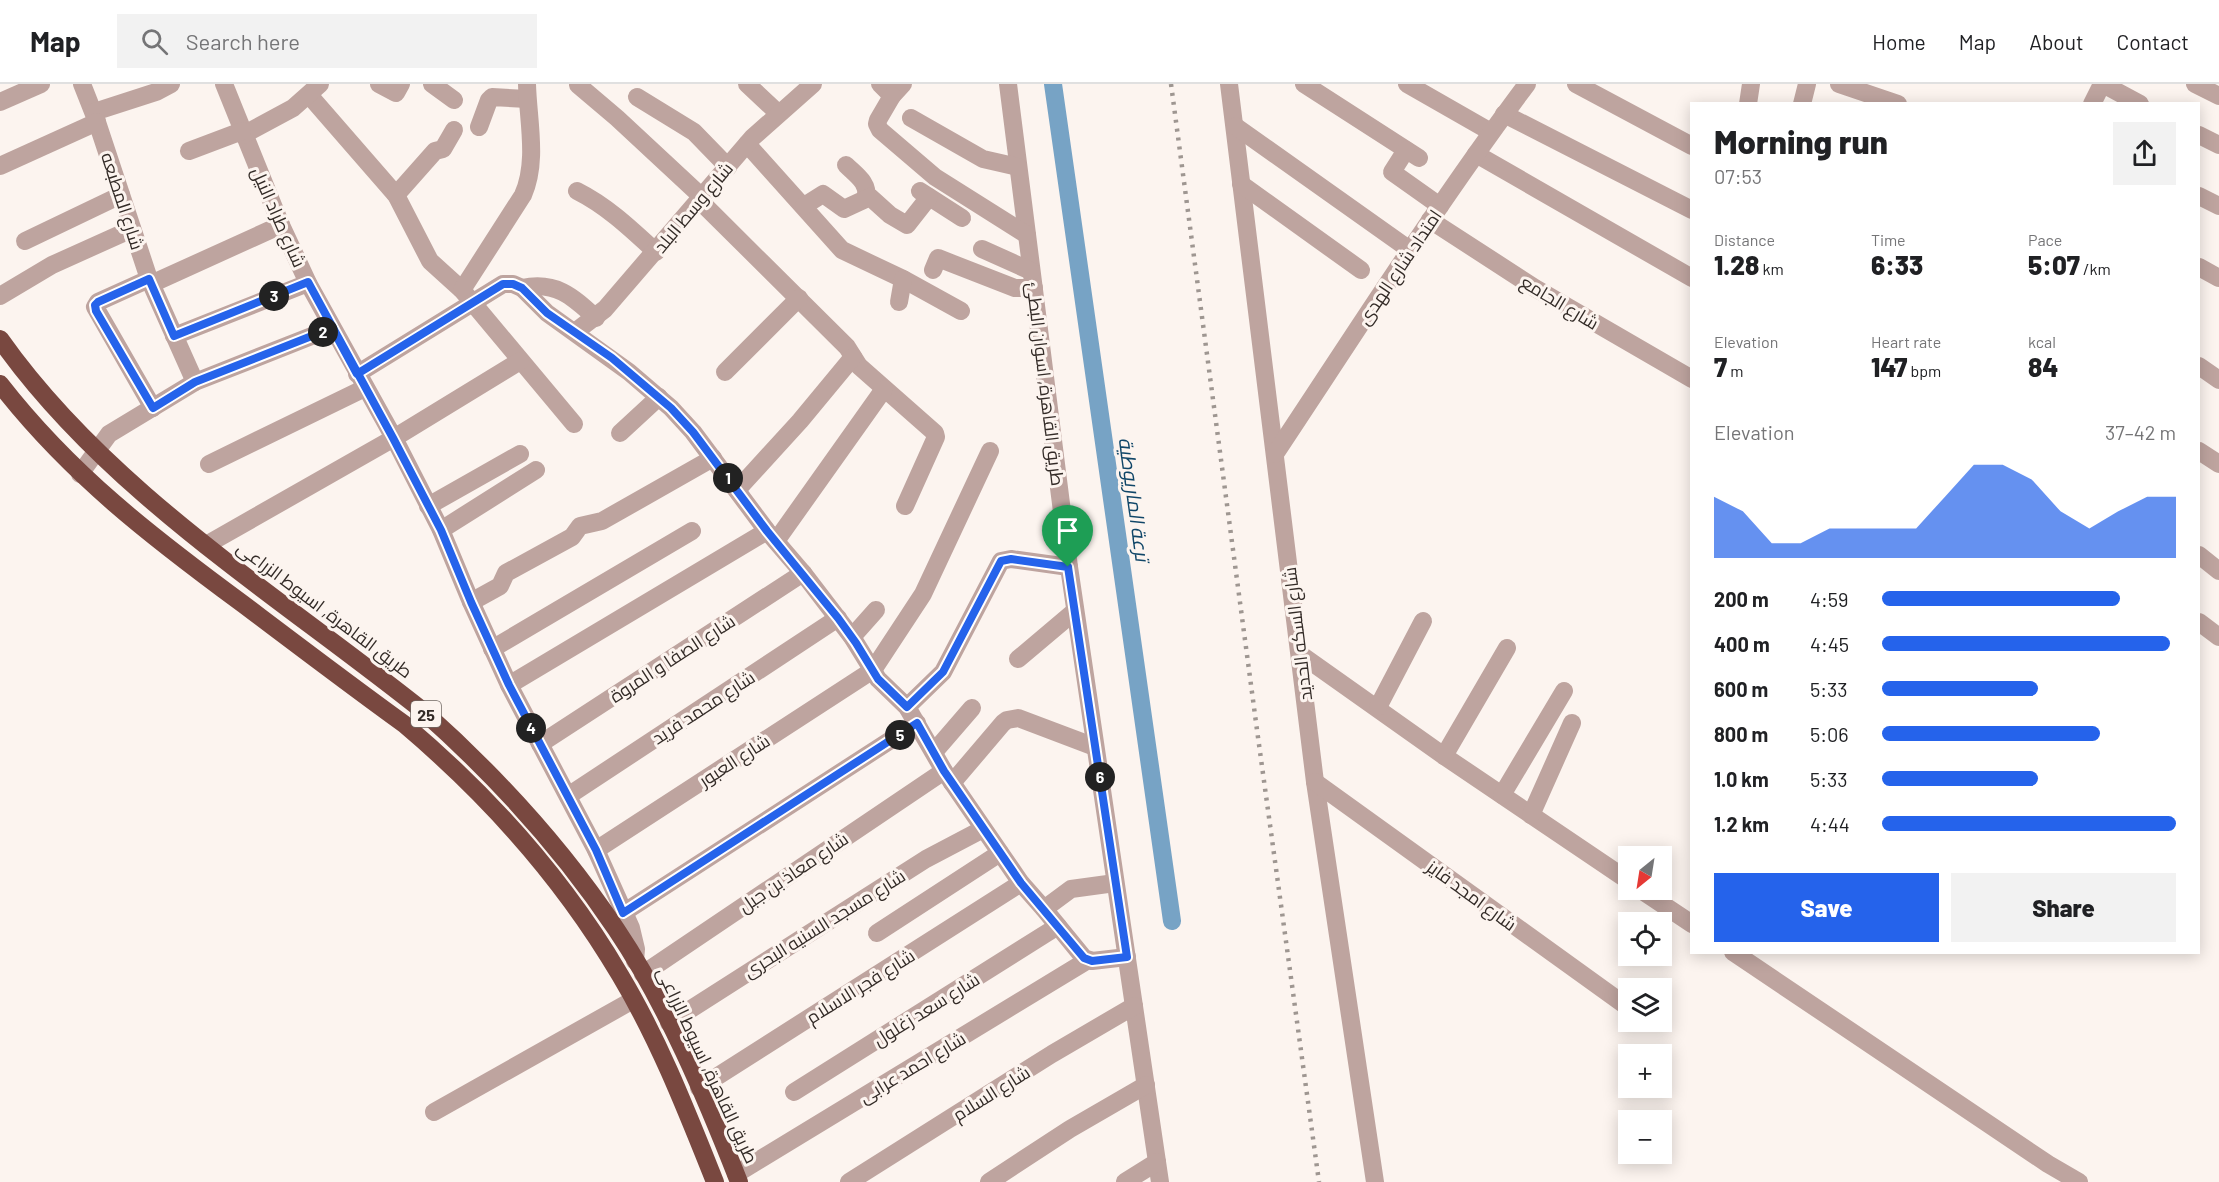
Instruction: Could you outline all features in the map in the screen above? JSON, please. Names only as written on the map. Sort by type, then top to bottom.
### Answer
[{"type":"highway","name":"طريق القاهرة, اسيوط الزراعى","points":[[0,339],[34,383],[97,450],[206,544],[389,684],[456,740],[514,800],[566,859],[617,930],[639,967],[669,1023],[737,1178]]},
{"type":"highway","name":"25","points":[[0,384],[80,474],[185,561],[404,724],[437,752],[496,812],[549,874],[604,950],[633,1000],[666,1068],[715,1182]]},
{"type":"street","points":[[0,102],[41,84]]},
{"type":"street","name":"شارع المطبعه","points":[[82,84],[96,117],[150,282],[195,382]]},
{"type":"street","points":[[0,166],[96,117],[171,84]]},
{"type":"street","name":"شارع طراد النيل","points":[[224,84],[281,225],[308,282],[441,530],[509,685],[596,850],[634,939],[639,967]]},
{"type":"street","points":[[379,84],[396,93],[401,84]]},
{"type":"street","points":[[432,84],[454,100]]},
{"type":"street","name":"شارع وسط البلد","points":[[575,332],[596,318],[656,252],[747,144],[778,113],[813,84]]},
{"type":"street","name":"طريق القاهرة, اسوان البطئ","points":[[1008,84],[1068,567],[1160,1182]]},
{"type":"street","name":"شارع السكه الحديد","points":[[1229,84],[1315,782],[1375,1182]]},
{"type":"street","name":"شارع الجامع","points":[[1304,84],[1413,154],[1392,172],[1435,213],[1535,288],[1690,378]]},
{"type":"street","points":[[1407,84],[1491,132]]},
{"type":"street","name":"امتداد شارع الهدى","points":[[1275,454],[1435,213],[1527,84]]},
{"type":"street","points":[[1576,84],[1690,145]]},
{"type":"street","points":[[1748,102],[1751,84]]},
{"type":"street","points":[[1802,102],[1807,84]]},
{"type":"street","points":[[1839,84],[1892,102]]},
{"type":"street","points":[[2093,102],[2103,84],[2136,102]]},
{"type":"street","points":[[2195,84],[2219,96]]},
{"type":"street","points":[[578,85],[617,118],[701,199],[847,347],[859,366],[936,435],[905,506]]},
{"type":"street","points":[[749,85],[778,113]]},
{"type":"street","points":[[892,88],[878,120],[879,128],[935,177],[1027,235]]},
{"type":"street","points":[[189,151],[243,133],[292,108],[314,89],[396,195],[430,261],[467,296],[574,424]]},
{"type":"street","points":[[467,296],[528,183],[531,168],[527,92],[492,97],[478,127]]},
{"type":"street","points":[[637,97],[694,132],[728,167]]},
{"type":"street","points":[[1504,114],[1690,209]]},
{"type":"street","points":[[911,118],[983,159],[1018,167]]},
{"type":"street","points":[[1235,126],[1410,250]]},
{"type":"street","points":[[396,195],[435,152],[443,149],[454,130]]},
{"type":"street","points":[[2200,136],[2219,145]]},
{"type":"street","points":[[747,144],[842,250],[962,311]]},
{"type":"street","points":[[1476,154],[1690,277]]},
{"type":"street","points":[[846,165],[865,184],[867,197]]},
{"type":"street","points":[[1241,184],[1361,270]]},
{"type":"street","points":[[577,191],[607,209],[656,252]]},
{"type":"street","points":[[804,206],[823,194],[844,209],[867,197],[872,198],[907,225],[925,194],[962,218]]},
{"type":"street","points":[[25,241],[121,195]]},
{"type":"street","points":[[2200,196],[2219,206]]},
{"type":"street","points":[[153,408],[95,307],[98,302],[281,225]]},
{"type":"street","points":[[0,296],[52,265],[132,229]]},
{"type":"street","points":[[982,249],[1033,279]]},
{"type":"street","points":[[933,270],[938,258],[1014,288],[1033,279]]},
{"type":"street","points":[[2200,268],[2219,278]]},
{"type":"street","points":[[899,302],[903,279]]},
{"type":"street","points":[[174,336],[308,282]]},
{"type":"street","points":[[208,464],[361,381],[467,296],[503,284],[513,284],[522,288],[547,313],[629,372],[659,397],[693,432],[838,618],[878,679],[907,707],[948,777],[1021,883],[1088,960],[1127,957]]},
{"type":"street","points":[[522,288],[535,286],[563,291],[596,318]]},
{"type":"street","points":[[725,372],[799,298]]},
{"type":"street","points":[[80,474],[109,434],[195,382],[332,328]]},
{"type":"street","points":[[737,490],[800,421],[853,357]]},
{"type":"street","points":[[206,544],[393,438],[520,361]]},
{"type":"street","points":[[2200,367],[2219,380]]},
{"type":"street","points":[[509,685],[772,536],[884,390]]},
{"type":"street","points":[[620,433],[659,397]]},
{"type":"street","points":[[873,670],[923,594],[990,451]]},
{"type":"street","points":[[2200,452],[2219,464]]},
{"type":"street","points":[[428,506],[520,454]]},
{"type":"street","points":[[471,602],[500,585],[506,573],[572,537],[580,526],[602,521],[714,458]]},
{"type":"street","points":[[441,530],[536,470]]},
{"type":"street","points":[[492,649],[692,531]]},
{"type":"street","points":[[2200,556],[2219,571]]},
{"type":"street","points":[[907,707],[943,672],[1001,561],[1011,559],[1068,567]]},
{"type":"street","name":"شارع الصفا و المروة","points":[[540,744],[804,573]]},
{"type":"street","points":[[852,637],[876,610]]},
{"type":"street","points":[[1018,659],[1075,611]]},
{"type":"street","name":"شارع محمد فريد","points":[[568,796],[838,618]]},
{"type":"street","points":[[1378,707],[1423,621]]},
{"type":"street","points":[[2200,623],[2219,637]]},
{"type":"street","points":[[1444,756],[1507,648]]},
{"type":"street","points":[[1300,654],[1378,707],[1444,756],[1618,874]]},
{"type":"street","name":"شارع العبور","points":[[596,850],[873,670]]},
{"type":"street","points":[[1502,795],[1564,691]]},
{"type":"street","points":[[934,752],[972,708]]},
{"type":"street","name":"شارع معاذ بن جبل","points":[[639,967],[948,777],[1003,723],[1012,718],[1018,718],[1095,747]]},
{"type":"street","points":[[623,913],[917,723]]},
{"type":"street","points":[[1531,815],[1572,723]]},
{"type":"street","name":"شارع امجد فايز","points":[[1315,782],[1618,1000]]},
{"type":"street","name":"شارع مسجد السنيه البحرى","points":[[669,1023],[926,859],[983,829]]},
{"type":"street","points":[[877,933],[1000,853]]},
{"type":"street","name":"شارع فجر الاسلام","points":[[699,1088],[1021,883]]},
{"type":"street","points":[[1044,909],[1071,889],[1115,883]]},
{"type":"street","points":[[1656,900],[1690,923]]},
{"type":"street","name":"شارع سعد زغلول","points":[[794,1092],[1059,926]]},
{"type":"street","points":[[1736,954],[2048,1164],[2079,1182]]},
{"type":"street","name":"شارع احمد عرابى","points":[[737,1178],[1088,960]]},
{"type":"street","points":[[434,1112],[633,1000]]},
{"type":"street","name":"شارع السلام","points":[[849,1182],[1043,1060],[1134,1006]]},
{"type":"street","points":[[989,1182],[1070,1129],[1146,1085]]},
{"type":"street","points":[[1125,1182],[1157,1162]]},
{"type":"waterway","name":"ترعة الماريوطية","points":[[1053,84],[1172,921]]},
{"type":"railway","points":[[1171,84],[1319,1182]]},
{"type":"route","points":[[1068,567],[1011,559],[1001,561],[943,672],[907,707],[878,679],[856,643],[804,573],[767,531],[714,458],[671,408],[594,345],[547,313],[518,286],[503,284],[471,302],[357,374],[332,328],[195,382],[153,408],[96,311],[95,305],[149,279],[174,336],[308,282],[332,328],[393,438],[441,530],[509,685],[596,850],[623,913],[917,723],[944,771],[1021,883],[1084,958],[1092,961],[1127,957],[1068,567]]}]
